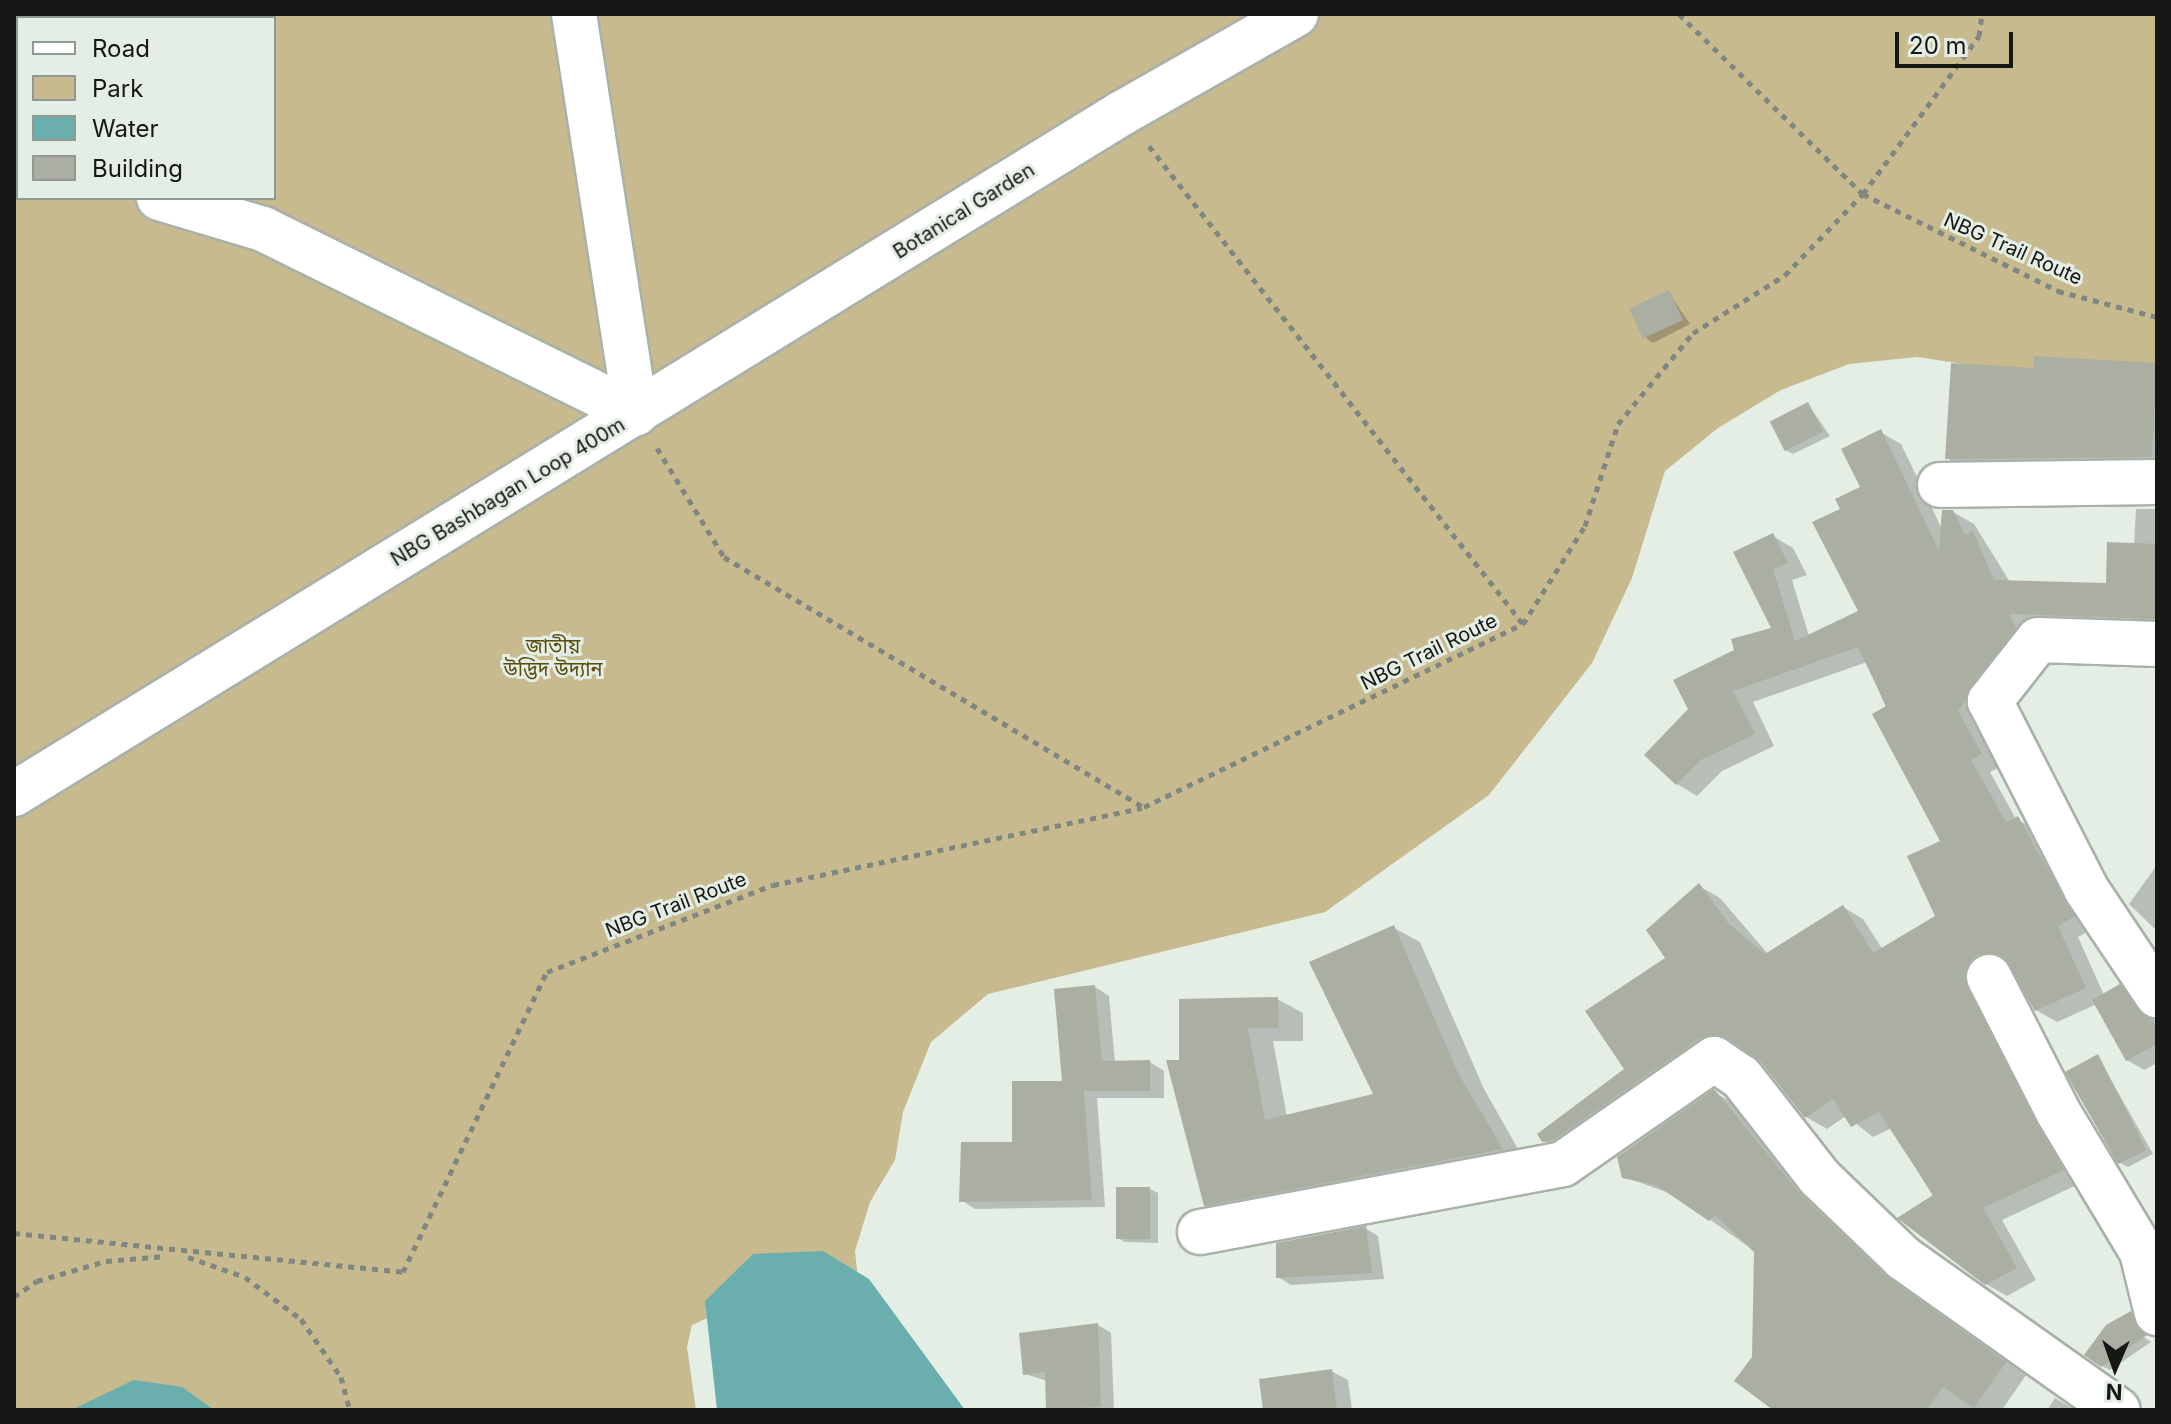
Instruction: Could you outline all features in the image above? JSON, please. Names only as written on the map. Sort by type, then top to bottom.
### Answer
[{"type":"street","points":[[574,14],[636,413]]},
{"type":"street","name":"Botanical Garden","points":[[636,413],[1122,113],[1296,14]]},
{"type":"street","name":"NBG Bashbagan Loop 400m","points":[[166,200],[263,229],[636,413]]},
{"type":"street","name":"NBG Bashbagan Loop 400m","points":[[14,794],[636,413]]},
{"type":"street","points":[[1940,485],[2157,482]]},
{"type":"street","points":[[2157,644],[2038,640],[1990,701],[2086,889],[2157,995]]},
{"type":"street","points":[[1989,977],[2058,1112],[2142,1252],[2157,1313]]},
{"type":"street","points":[[1200,1232],[1563,1164],[1714,1059],[1741,1077],[1820,1178],[1903,1258],[2118,1410]]},
{"type":"path","name":"NBG Trail Route","points":[[1679,14],[1863,194],[2058,291],[2157,317]]},
{"type":"path","name":"NBG Trail Route","points":[[180,1255],[403,1272],[547,972],[773,885],[1144,807],[1523,624],[1585,526],[1618,424],[1693,333],[1785,275],[1863,194],[1979,36],[1982,14]]},
{"type":"path","points":[[1122,113],[1523,624]]},
{"type":"path","points":[[636,413],[724,557],[1144,807]]},
{"type":"path","points":[[14,1233],[180,1255],[245,1277],[301,1319],[341,1377],[350,1410]]},
{"type":"path","points":[[14,1297],[37,1281],[106,1261],[180,1255]]},
{"type":"green space","name":"জাতীয় উদ্ভিদ উদ্যান","points":[[14,14],[2157,14],[2157,393],[1917,357],[1849,364],[1781,390],[1718,428],[1665,471],[1632,578],[1592,663],[1489,795],[1325,912],[988,994],[931,1042],[903,1112],[895,1160],[870,1202],[855,1251],[858,1280],[741,1303],[692,1325],[687,1347],[696,1410],[14,1410]]},
{"type":"water","points":[[823,1251],[869,1279],[965,1410],[717,1410],[705,1301],[753,1254]]},
{"type":"water","points":[[134,1380],[182,1387],[214,1410],[71,1410]]},
{"type":"building","points":[[1669,290],[1683,320],[1643,339],[1629,309]]},
{"type":"building","points":[[2034,356],[2157,363],[2152,457],[1945,459],[1951,363],[2033,368]]},
{"type":"building","points":[[1808,402],[1823,431],[1785,451],[1770,422]]},
{"type":"building","points":[[1881,429],[1939,551],[1942,510],[1953,510],[1965,535],[1973,531],[1994,580],[2106,583],[2107,542],[2157,544],[2157,619],[2009,614],[2016,628],[1958,711],[1982,754],[1971,760],[2006,822],[2018,816],[2074,917],[2058,926],[2086,988],[2035,1011],[2003,957],[1978,954],[1968,964],[1967,988],[2064,1170],[1983,1208],[2017,1268],[1985,1285],[1897,1218],[1933,1195],[1879,1112],[1851,1127],[1833,1099],[1805,1118],[1760,1061],[1727,1038],[1700,1038],[1553,1140],[1542,1142],[1537,1134],[1624,1069],[1585,1011],[1665,958],[1646,930],[1699,883],[1729,924],[1765,954],[1843,905],[1873,953],[1935,916],[1907,856],[1940,841],[1872,714],[1886,706],[1858,647],[1733,691],[1755,734],[1701,760],[1676,785],[1644,755],[1688,709],[1673,680],[1734,650],[1731,639],[1771,628],[1733,552],[1773,533],[1788,563],[1773,569],[1795,641],[1858,611],[1812,522],[1840,509],[1835,499],[1860,487],[1841,449]]},
{"type":"building","points":[[1394,925],[1458,1073],[1503,1149],[1204,1206],[1166,1060],[1179,1060],[1179,999],[1278,997],[1279,1028],[1248,1028],[1265,1120],[1373,1094],[1309,962]]},
{"type":"building","points":[[2120,984],[2157,1027],[2157,1044],[2126,1061],[2092,1000]]},
{"type":"building","points":[[1095,985],[1102,1061],[1150,1060],[1150,1091],[1084,1091],[1092,1200],[959,1202],[961,1142],[1012,1142],[1012,1081],[1062,1081],[1054,989]]},
{"type":"building","points":[[2098,1054],[2146,1150],[2118,1164],[2065,1072]]},
{"type":"building","points":[[1714,1089],[1802,1196],[1886,1276],[2006,1362],[1974,1408],[1943,1387],[1927,1410],[1773,1410],[1734,1381],[1752,1357],[1754,1252],[1715,1215],[1709,1221],[1656,1185],[1622,1178],[1617,1157]]},
{"type":"building","points":[[1116,1187],[1150,1187],[1150,1239],[1116,1239]]},
{"type":"building","points":[[1366,1226],[1372,1273],[1276,1278],[1276,1243]]},
{"type":"building","points":[[2131,1311],[2147,1335],[2101,1367],[2084,1355],[2106,1325]]},
{"type":"building","points":[[1098,1323],[1101,1407],[1046,1409],[1045,1372],[1023,1375],[1019,1333]]},
{"type":"building","points":[[1332,1369],[1337,1410],[1263,1410],[1259,1379]]}]
